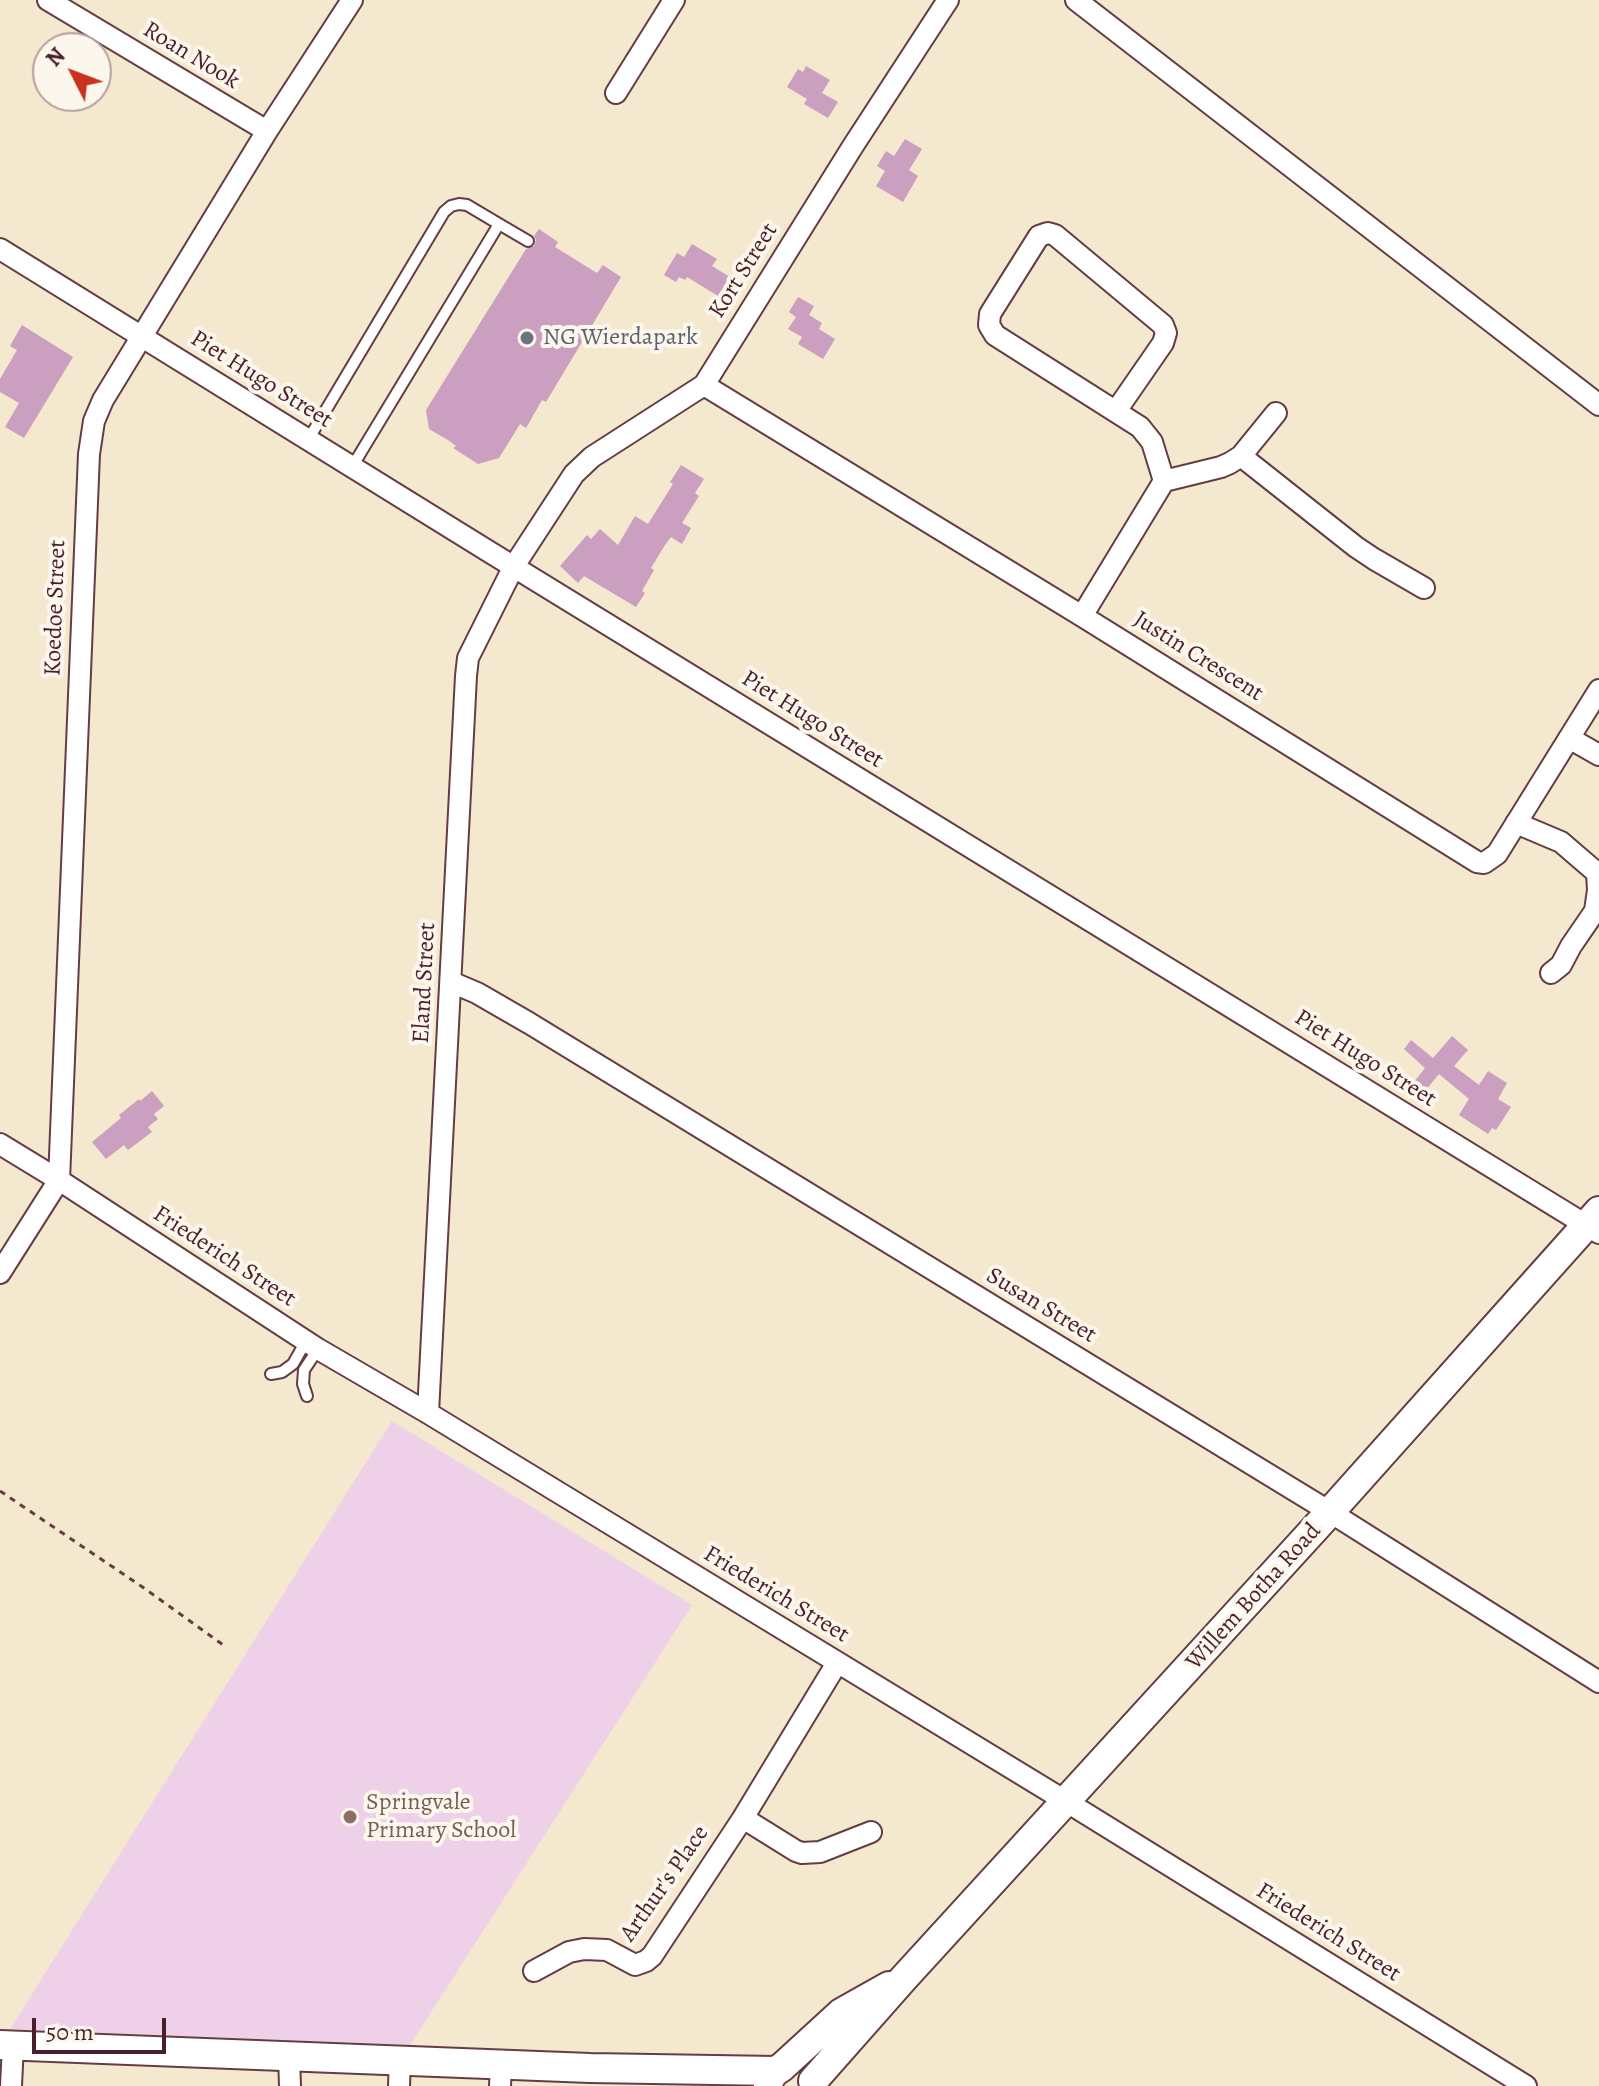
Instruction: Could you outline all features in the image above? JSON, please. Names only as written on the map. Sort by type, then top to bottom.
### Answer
[{"type":"street","name":"Roan Nook","points":[[48,0],[267,131]]},
{"type":"street","name":"Koedoe Street","points":[[59,1180],[89,454],[97,412],[267,131],[352,0]]},
{"type":"street","points":[[616,93],[674,0]]},
{"type":"street","name":"Kort Street","points":[[514,566],[583,465],[704,385],[948,0]]},
{"type":"street","points":[[1076,0],[1599,405]]},
{"type":"street","points":[[1116,411],[1163,343],[1166,333],[1163,325],[1055,235],[1048,233],[1039,236],[990,314],[989,325],[995,335],[1140,427],[1152,442],[1164,481]]},
{"type":"street","name":"Piet Hugo Street","points":[[0,249],[514,566],[1595,1223]]},
{"type":"street","name":"Justin Crescent","points":[[704,385],[1477,862],[1484,863],[1497,854],[1599,690]]},
{"type":"street","points":[[1082,616],[1164,481],[1221,467],[1241,456],[1276,413]]},
{"type":"street","points":[[1241,456],[1356,547],[1424,588]]},
{"type":"street","name":"Eland Street","points":[[428,1413],[466,667],[514,566]]},
{"type":"street","points":[[1569,738],[1599,755]]},
{"type":"street","points":[[1516,823],[1561,842],[1598,874],[1595,911],[1561,965],[1551,973]]},
{"type":"street","name":"Susan Street","points":[[451,982],[477,993],[543,1032],[1330,1512],[1599,1682]]},
{"type":"street","name":"Friederich Street","points":[[0,1144],[312,1345],[1067,1802],[1526,2086]]},
{"type":"street","points":[[0,1273],[59,1180]]},
{"type":"street","name":"Willem Botha Road","points":[[814,2084],[904,1978],[1595,1223]]},
{"type":"street","name":"Arthur's Place","points":[[534,1971],[569,1952],[594,1948],[607,1950],[635,1965],[646,1961],[743,1818],[837,1663]]},
{"type":"street","name":"Arthur's Place","points":[[743,1818],[802,1853],[820,1852],[871,1832]]},
{"type":"street","name":"Willem Botha Road","points":[[775,2075],[841,2013],[904,1978]]},
{"type":"street","points":[[11,2086],[6,2045],[289,2056],[399,2073],[501,2075],[590,2068],[775,2075],[792,2066],[808,2073],[814,2084]]},
{"type":"street","points":[[289,2056],[290,2086]]},
{"type":"street","points":[[590,2068],[653,2086]]},
{"type":"lane","points":[[308,440],[444,212],[451,206],[467,205],[528,241]]},
{"type":"lane","points":[[352,467],[499,224]]},
{"type":"lane","points":[[271,1374],[282,1372],[312,1345]]},
{"type":"lane","points":[[307,1396],[303,1384],[304,1370],[312,1345]]},
{"type":"path","points":[[0,1491],[226,1647]]},
{"type":"shaded area","name":"Springvale Primary School","points":[[392,1421],[692,1605],[410,2045],[10,2029]]},
{"type":"building","points":[[806,66],[830,80],[822,93],[838,102],[828,118],[804,104],[807,99],[787,87],[798,69],[803,72]]},
{"type":"building","points":[[905,139],[922,149],[909,170],[918,176],[903,202],[876,186],[885,171],[877,166],[886,151],[894,156]]},
{"type":"building","name":"NG Wierdapark","points":[[539,229],[558,242],[555,247],[597,273],[603,265],[621,277],[546,402],[542,400],[526,428],[520,424],[499,458],[478,464],[429,429],[426,410],[526,249],[534,246],[534,236]]},
{"type":"building","points":[[692,244],[717,259],[712,266],[730,277],[718,296],[687,277],[685,280],[679,277],[676,282],[664,275],[677,253],[684,257]]},
{"type":"building","points":[[798,297],[814,306],[809,315],[822,323],[819,329],[835,339],[823,359],[798,344],[802,337],[788,329],[796,317],[789,312]]},
{"type":"building","points":[[22,325],[73,357],[24,438],[5,427],[19,403],[0,392],[0,379],[17,350],[10,346]]},
{"type":"building","points":[[681,465],[704,479],[695,493],[699,496],[682,523],[691,528],[682,544],[671,537],[665,545],[651,568],[654,570],[636,607],[584,576],[578,583],[560,566],[587,535],[591,539],[600,529],[618,545],[635,516],[648,524]]},
{"type":"building","points":[[1452,1036],[1468,1050],[1454,1066],[1479,1085],[1488,1071],[1507,1083],[1498,1099],[1511,1107],[1496,1130],[1492,1128],[1488,1134],[1459,1115],[1469,1099],[1439,1074],[1425,1091],[1414,1082],[1425,1068],[1404,1049],[1411,1040],[1433,1058]]},
{"type":"building","points":[[152,1091],[164,1106],[154,1114],[158,1119],[148,1127],[152,1132],[128,1150],[124,1145],[106,1159],[92,1142],[121,1118],[119,1115]]},
{"type":"place","name":"NG Wierdapark","points":[[527,338]]},
{"type":"place","name":"Springvale Primary School","points":[[350,1817]]}]
